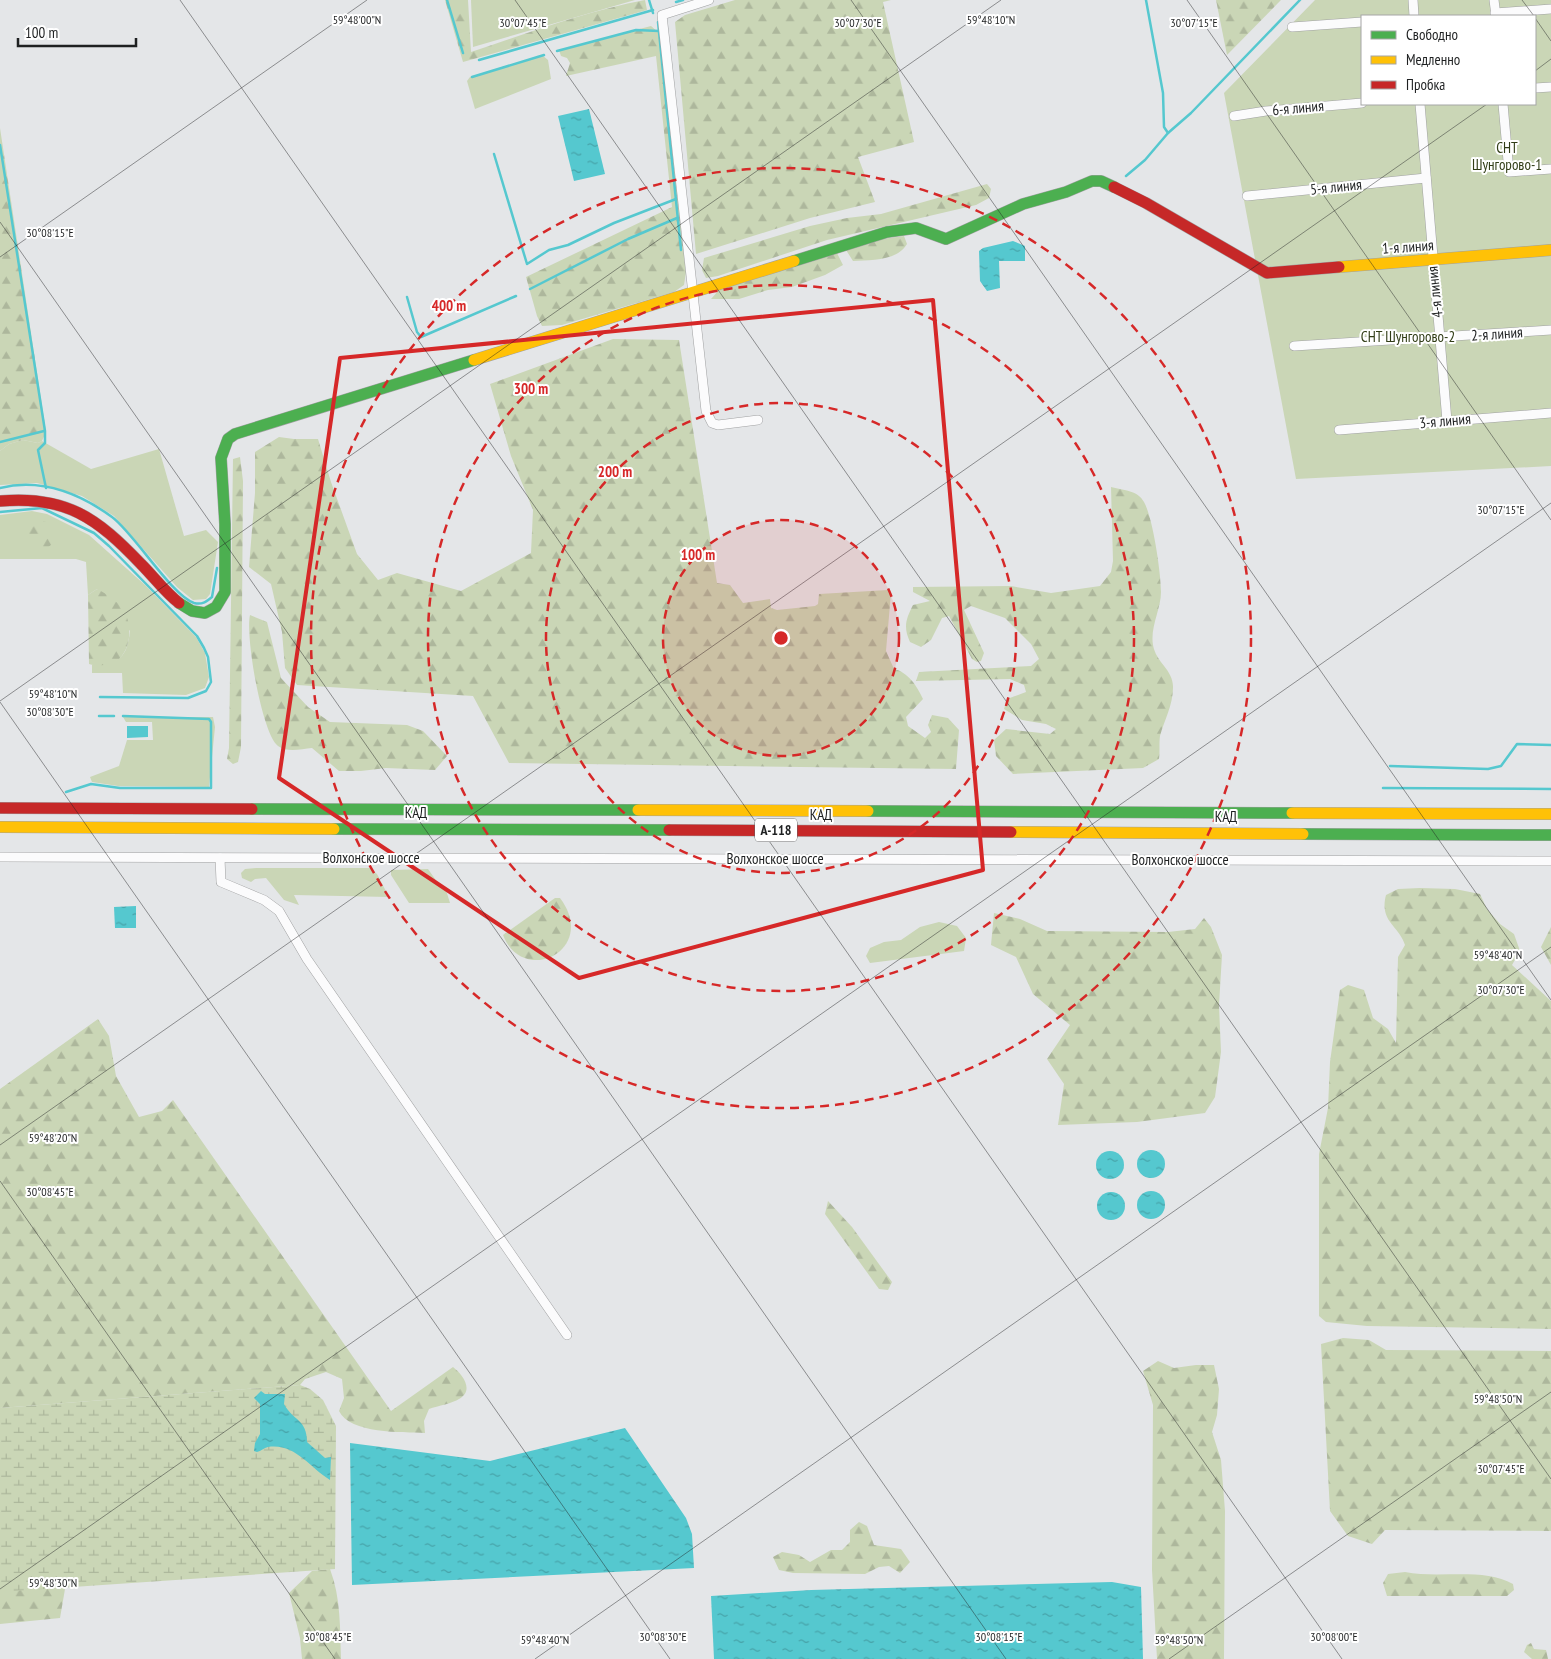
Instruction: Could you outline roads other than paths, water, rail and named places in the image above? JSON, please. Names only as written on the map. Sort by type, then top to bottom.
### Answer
[{"type":"main road","name":"1-я линия","points":[[694,291],[907,228],[916,228],[946,239],[1023,204],[1066,192],[1092,181],[1101,181],[1117,187],[1267,273],[1551,250]]},
{"type":"main road","points":[[0,501],[12,498],[42,499],[77,510],[112,536],[189,612],[206,613],[221,602],[225,592],[225,524],[221,458],[228,439],[235,434],[694,291]]},
{"type":"main road","name":"КАД","points":[[0,808],[1551,814]]},
{"type":"main road","name":"КАД","points":[[0,827],[1551,835]]},
{"type":"street","points":[[709,0],[662,15],[708,418],[712,423],[718,425],[758,420]]},
{"type":"street","points":[[1412,0],[1414,15]]},
{"type":"street","points":[[1494,0],[1496,15],[1551,9]]},
{"type":"street","points":[[1292,27],[1361,22]]},
{"type":"street","points":[[1536,88],[1551,87]]},
{"type":"street","name":"6-я линия","points":[[1234,116],[1266,111],[1361,103]]},
{"type":"street","name":"4-я линия","points":[[1420,105],[1447,421]]},
{"type":"street","points":[[1503,105],[1509,172],[1551,169]]},
{"type":"street","name":"5-я линия","points":[[1247,196],[1426,178]]},
{"type":"street","name":"2-я линия","points":[[1294,346],[1551,330]]},
{"type":"street","name":"3-я линия","points":[[1339,430],[1551,413]]},
{"type":"street","name":"Волхонское шоссе","points":[[0,857],[1551,861]]},
{"type":"street","points":[[220,858],[221,882],[264,900],[279,911],[307,959],[567,1335]]},
{"type":"water","points":[[589,109],[605,174],[574,181],[558,116]]},
{"type":"water","points":[[1013,241],[1025,246],[1025,261],[999,261],[1000,288],[987,291],[980,281],[979,251],[983,248]]},
{"type":"water","points":[[127,726],[148,726],[148,737],[127,738]]},
{"type":"water","points":[[136,906],[136,928],[115,928],[114,907]]},
{"type":"water","points":[[1151,1150],[1161,1154],[1165,1164],[1161,1174],[1151,1178],[1141,1174],[1137,1164],[1141,1154]]},
{"type":"water","points":[[1110,1151],[1120,1155],[1124,1165],[1120,1175],[1110,1179],[1100,1175],[1096,1165],[1100,1155]]},
{"type":"water","points":[[1151,1191],[1161,1195],[1165,1205],[1161,1215],[1151,1219],[1141,1215],[1137,1205],[1141,1195]]},
{"type":"water","points":[[1111,1192],[1121,1196],[1125,1206],[1121,1216],[1111,1220],[1101,1216],[1097,1206],[1101,1196]]},
{"type":"water","points":[[261,1391],[265,1394],[285,1394],[284,1404],[302,1424],[305,1429],[307,1442],[325,1458],[331,1457],[330,1480],[294,1452],[278,1447],[268,1447],[257,1452],[254,1451],[255,1443],[260,1434],[260,1404],[254,1398]]},
{"type":"water","points":[[625,1428],[686,1518],[692,1534],[694,1568],[352,1585],[350,1443],[490,1461]]},
{"type":"water","points":[[1112,1582],[1141,1587],[1143,1659],[714,1659],[711,1596],[811,1590]]},
{"type":"waterway","points":[[447,0],[463,53]]},
{"type":"waterway","points":[[649,0],[653,13]]},
{"type":"waterway","points":[[676,2],[683,0]]},
{"type":"waterway","points":[[1146,0],[1163,93],[1164,127],[1168,133]]},
{"type":"waterway","points":[[1126,176],[1145,160],[1168,133],[1191,113],[1300,0]]},
{"type":"waterway","points":[[479,60],[653,10]]},
{"type":"waterway","points":[[658,22],[681,250]]},
{"type":"waterway","points":[[557,51],[636,30],[659,31]]},
{"type":"waterway","points":[[472,77],[544,55]]},
{"type":"waterway","points":[[0,145],[45,431],[45,443],[38,450],[46,488]]},
{"type":"waterway","points":[[494,154],[527,264],[549,250],[568,245],[614,223],[676,199]]},
{"type":"waterway","points":[[530,289],[628,239],[677,218]]},
{"type":"waterway","points":[[407,297],[417,332],[421,337],[516,296]]},
{"type":"waterway","points":[[0,442],[44,431]]},
{"type":"waterway","points":[[0,488],[15,485],[45,486],[73,495],[99,508],[121,525],[175,589],[194,603],[204,603],[212,597],[217,568]]},
{"type":"waterway","points":[[0,512],[42,508],[94,533],[197,636],[208,657],[211,682],[206,691],[188,698],[100,697]]},
{"type":"waterway","points":[[99,716],[114,716]]},
{"type":"waterway","points":[[66,792],[91,784],[120,788],[211,788],[211,722],[209,719],[123,716]]},
{"type":"waterway","points":[[1390,766],[1488,769],[1501,766],[1517,744],[1551,745]]},
{"type":"waterway","points":[[1383,788],[1551,789]]},
{"type":"park label","name":"СНТ Шунгорово-1","points":[[1507,156]]},
{"type":"park label","name":"СНТ Шунгорово-2","points":[[1408,337]]}]
